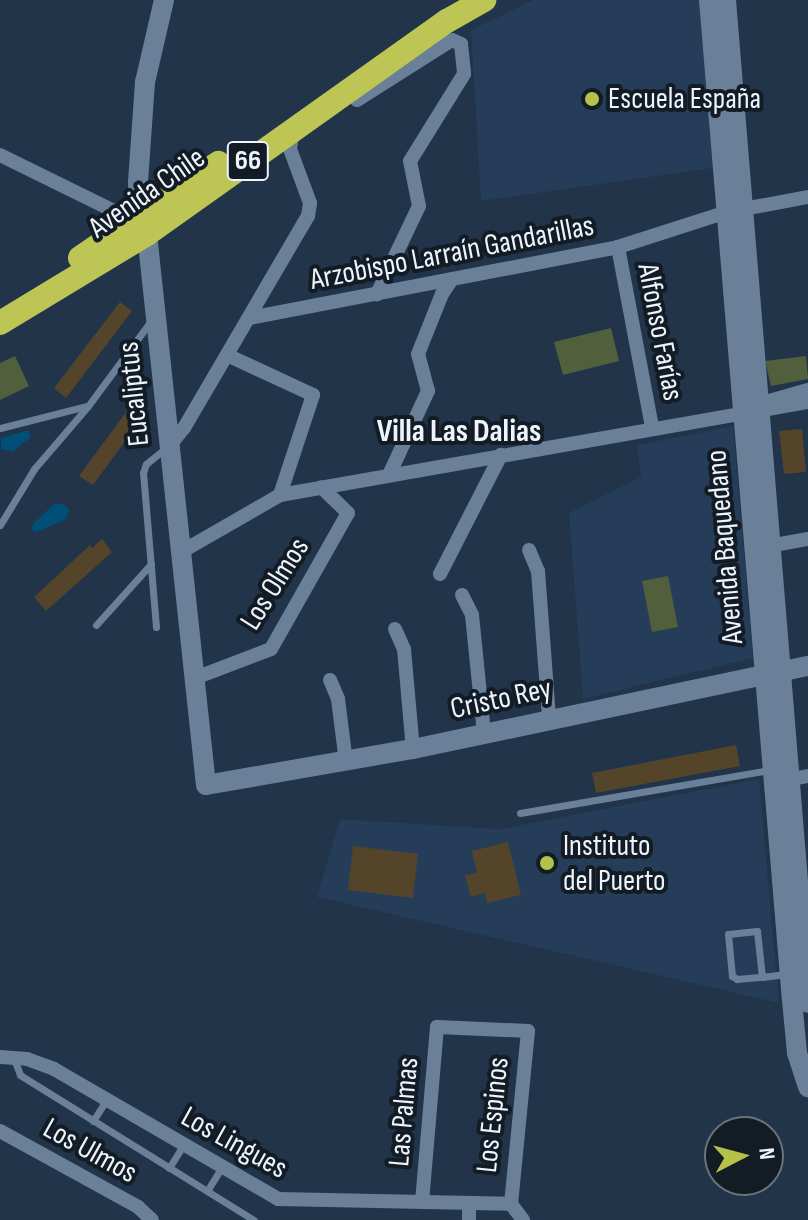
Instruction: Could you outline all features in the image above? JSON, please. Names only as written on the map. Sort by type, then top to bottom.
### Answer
[{"type":"highway","name":"Avenida Chile","points":[[0,306],[144,225],[448,0]]},
{"type":"highway","name":"Avenida Chile","points":[[0,323],[144,225],[293,131],[447,21],[484,0]]},
{"type":"main road","name":"Eucaliptus","points":[[164,0],[151,49],[141,116],[144,225],[206,785]]},
{"type":"main road","name":"Avenida Baquedano","points":[[709,0],[734,211],[753,407],[773,673],[796,882],[804,999],[797,1053],[808,1087]]},
{"type":"main road","name":"Avenida Baquedano","points":[[726,0],[734,211]]},
{"type":"main road","name":"Cristo Rey","points":[[206,785],[413,749],[808,666]]},
{"type":"main road","name":"Avenida Baquedano","points":[[796,882],[790,974],[804,999]]},
{"type":"street","points":[[350,90],[357,100],[452,40],[461,44],[464,74],[410,161],[419,206],[377,294]]},
{"type":"street","points":[[170,445],[184,428],[308,216],[310,203],[290,149],[293,131]]},
{"type":"street","points":[[0,155],[144,225]]},
{"type":"street","name":"Arzobispo Larraín Gandarillas","points":[[250,318],[618,247],[734,211],[808,197]]},
{"type":"street","name":"Alfonso Farías","points":[[618,247],[652,427]]},
{"type":"street","points":[[389,475],[428,391],[418,354],[442,294],[452,279]]},
{"type":"street","points":[[227,355],[313,395],[280,495]]},
{"type":"street","points":[[181,552],[280,495],[753,407],[808,390]]},
{"type":"street","points":[[753,407],[808,402]]},
{"type":"street","points":[[440,574],[501,455]]},
{"type":"street","name":"Los Olmos","points":[[195,678],[271,649],[348,513],[321,487]]},
{"type":"street","points":[[762,547],[808,539]]},
{"type":"street","points":[[529,550],[538,571],[549,719]]},
{"type":"street","points":[[462,595],[472,615],[484,734]]},
{"type":"street","points":[[395,629],[404,649],[413,749]]},
{"type":"street","points":[[330,680],[338,699],[346,762]]},
{"type":"street","name":"Las Palmas","points":[[422,1202],[437,1027],[528,1031]]},
{"type":"street","name":"Los Espinos","points":[[511,1204],[528,1031]]},
{"type":"street","name":"Los Lingues","points":[[6,1057],[54,1069],[262,1193],[287,1201],[511,1204]]},
{"type":"street","name":"Los Ulmos","points":[[0,1131],[138,1207],[152,1220]]},
{"type":"street","points":[[469,1204],[469,1220]]},
{"type":"street","points":[[511,1204],[523,1220]]},
{"type":"lane","points":[[0,525],[34,469],[88,406],[156,314]]},
{"type":"lane","points":[[0,428],[88,406]]},
{"type":"lane","points":[[156,627],[143,473],[146,464],[170,445]]},
{"type":"lane","points":[[96,625],[151,564]]},
{"type":"lane","points":[[520,813],[786,777]]},
{"type":"lane","points":[[762,977],[757,931],[752,929],[728,934],[732,976],[737,979],[762,977],[790,974]]},
{"type":"lane","points":[[6,1057],[20,1075],[254,1220]]},
{"type":"lane","points":[[93,1121],[106,1100]]},
{"type":"lane","points":[[169,1168],[183,1146]]},
{"type":"lane","points":[[207,1191],[221,1169]]},
{"type":"shaded area","name":"Escuela España","points":[[533,0],[701,0],[713,168],[481,201],[471,30]]},
{"type":"shaded area","points":[[733,426],[753,658],[583,699],[569,513],[641,477],[637,445]]},
{"type":"shaded area","points":[[29,430],[31,437],[13,451],[1,449],[1,438]]},
{"type":"shaded area","points":[[55,503],[69,510],[66,519],[37,532],[32,530],[33,524]]},
{"type":"shaded area","name":"Instituto del Puerto","points":[[759,779],[779,1003],[317,897],[340,819],[500,829]]},
{"type":"green space","points":[[611,328],[619,361],[563,375],[554,342]]},
{"type":"green space","points":[[15,356],[29,386],[0,400],[0,363]]},
{"type":"green space","points":[[806,356],[808,379],[771,386],[765,361]]},
{"type":"green space","points":[[668,576],[678,627],[652,632],[642,581]]},
{"type":"building","points":[[120,302],[132,311],[66,398],[54,388]]},
{"type":"building","points":[[132,404],[145,414],[93,485],[79,476]]},
{"type":"building","points":[[802,429],[806,472],[784,474],[779,431]]},
{"type":"building","points":[[102,539],[112,552],[46,611],[34,597],[90,545],[92,548]]},
{"type":"building","points":[[736,745],[740,766],[596,793],[592,773]]},
{"type":"building","points":[[508,842],[521,895],[487,903],[485,893],[471,897],[465,875],[477,873],[472,851]]},
{"type":"building","points":[[353,846],[418,854],[413,898],[348,890]]},
{"type":"place","name":"Escuela España","points":[[592,99]]},
{"type":"place","name":"Instituto del Puerto","points":[[547,863]]},
{"type":"district","name":"Villa Las Dalias","points":[[459,432]]}]
